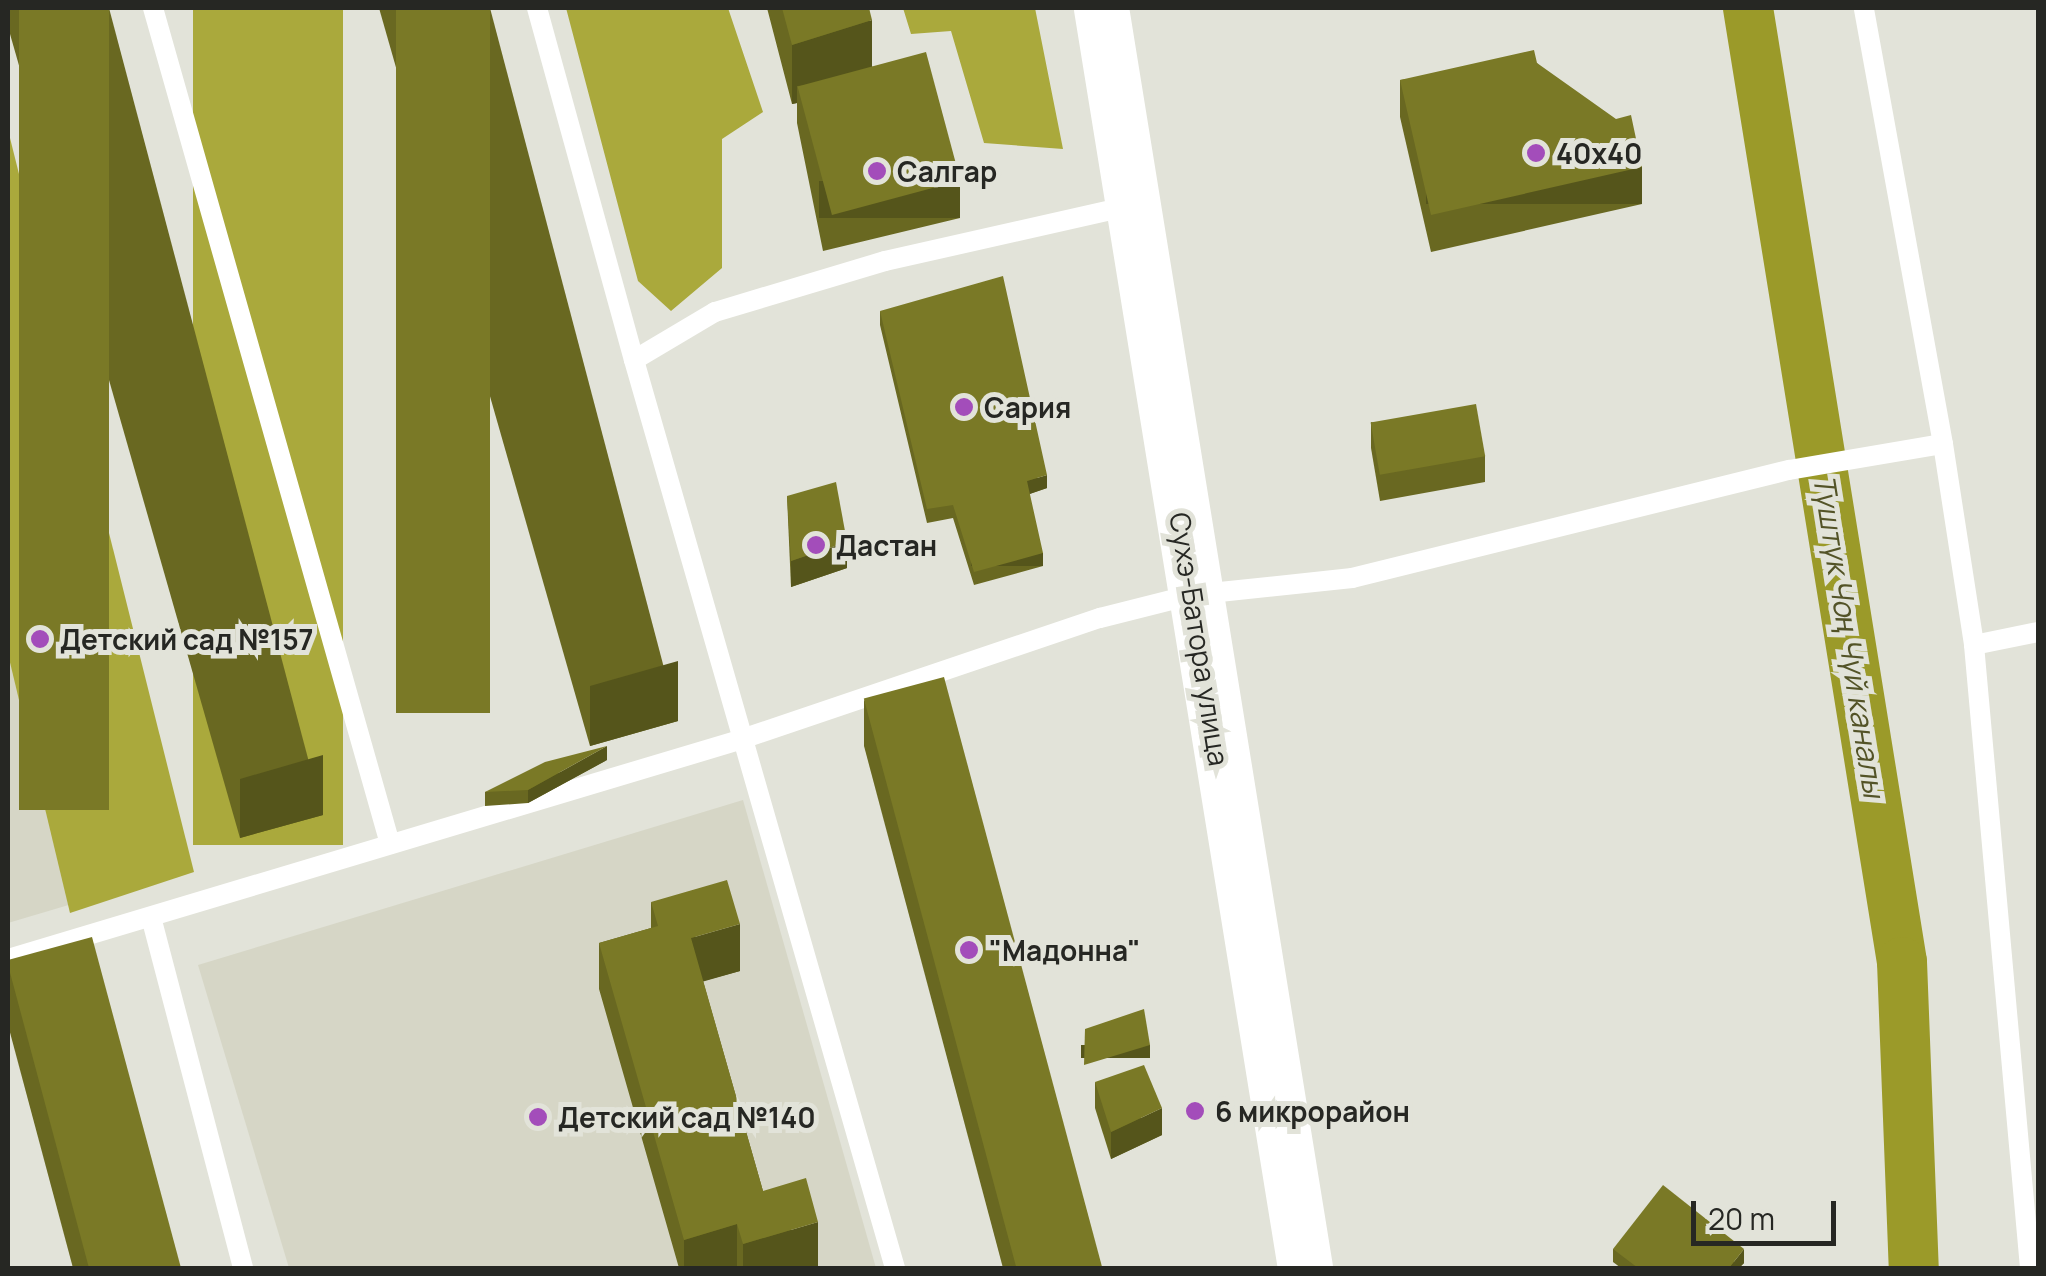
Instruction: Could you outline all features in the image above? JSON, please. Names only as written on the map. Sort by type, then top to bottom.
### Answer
[{"type":"main road","name":"Сухэ-Батора улица","points":[[1101,8],[1136,204],[1191,594],[1305,1268]]},
{"type":"lane","points":[[153,8],[390,844]]},
{"type":"lane","points":[[538,8],[736,741],[895,1268]]},
{"type":"lane","points":[[1864,8],[1943,444],[1974,645],[2030,1268]]},
{"type":"lane","points":[[634,360],[715,312],[884,262],[1136,204]]},
{"type":"lane","points":[[8,958],[736,741],[1191,594],[1352,578],[1789,470],[1943,444]]},
{"type":"lane","points":[[1974,645],[2038,632]]},
{"type":"lane","points":[[151,917],[243,1268]]},
{"type":"shaded area","points":[[193,8],[343,8],[343,845],[193,845]]},
{"type":"shaded area","points":[[566,8],[728,8],[763,112],[722,139],[722,268],[671,311],[638,281]]},
{"type":"shaded area","points":[[903,8],[1035,8],[1063,149],[984,143],[951,31],[911,34]]},
{"type":"shaded area","points":[[8,130],[194,872],[70,913],[8,654]]},
{"type":"shaded area","name":"Детский сад №157","points":[[8,393],[136,885],[8,923]]},
{"type":"shaded area","name":"Детский сад №140","points":[[743,800],[876,1268],[289,1268],[198,965]]},
{"type":"building","points":[[19,8],[109,8],[109,810],[19,810]]},
{"type":"building","points":[[396,8],[490,8],[490,713],[396,713]]},
{"type":"building","points":[[782,8],[869,8],[872,20],[792,45]]},
{"type":"building","points":[[1534,50],[1537,63],[1616,119],[1631,115],[1642,167],[1431,215],[1400,80]]},
{"type":"building","name":"Салгар","points":[[926,52],[960,180],[832,215],[798,86]]},
{"type":"building","name":"Сария","points":[[1003,276],[1047,475],[1027,481],[1043,553],[974,572],[953,505],[927,509],[880,311]]},
{"type":"building","points":[[1476,404],[1485,456],[1380,475],[1371,423]]},
{"type":"building","points":[[836,482],[847,542],[791,561],[787,496]]},
{"type":"building","points":[[944,677],[1102,1267],[1016,1268],[864,698]]},
{"type":"building","points":[[607,746],[528,790],[485,792],[545,762]]},
{"type":"building","points":[[727,880],[740,924],[691,938],[763,1191],[806,1178],[818,1222],[743,1244],[737,1224],[684,1240],[599,943],[658,926],[651,902]]},
{"type":"building","points":[[92,937],[181,1268],[89,1268],[8,960]]},
{"type":"building","points":[[1144,1009],[1150,1045],[1084,1065],[1085,1029]]},
{"type":"building","points":[[1144,1065],[1162,1108],[1111,1132],[1095,1082]]},
{"type":"building","points":[[1663,1185],[1744,1249],[1729,1268],[1638,1268],[1613,1249]]},
{"type":"waterway","name":"Түштүк Чоң Чүй каналы","points":[[1748,8],[1902,962],[1914,1268]]},
{"type":"place","name":"40x40","points":[[1536,153]]},
{"type":"place","name":"Салгар","points":[[877,171]]},
{"type":"place","name":"Сария","points":[[964,407]]},
{"type":"place","name":"Дастан","points":[[816,545]]},
{"type":"place","name":"Детский сад №157","points":[[40,639]]},
{"type":"place","name":"\"Мадонна\"","points":[[969,950]]},
{"type":"place","name":"6 микрорайон","points":[[1195,1111]]},
{"type":"place","name":"Детский сад №140","points":[[538,1117]]}]
